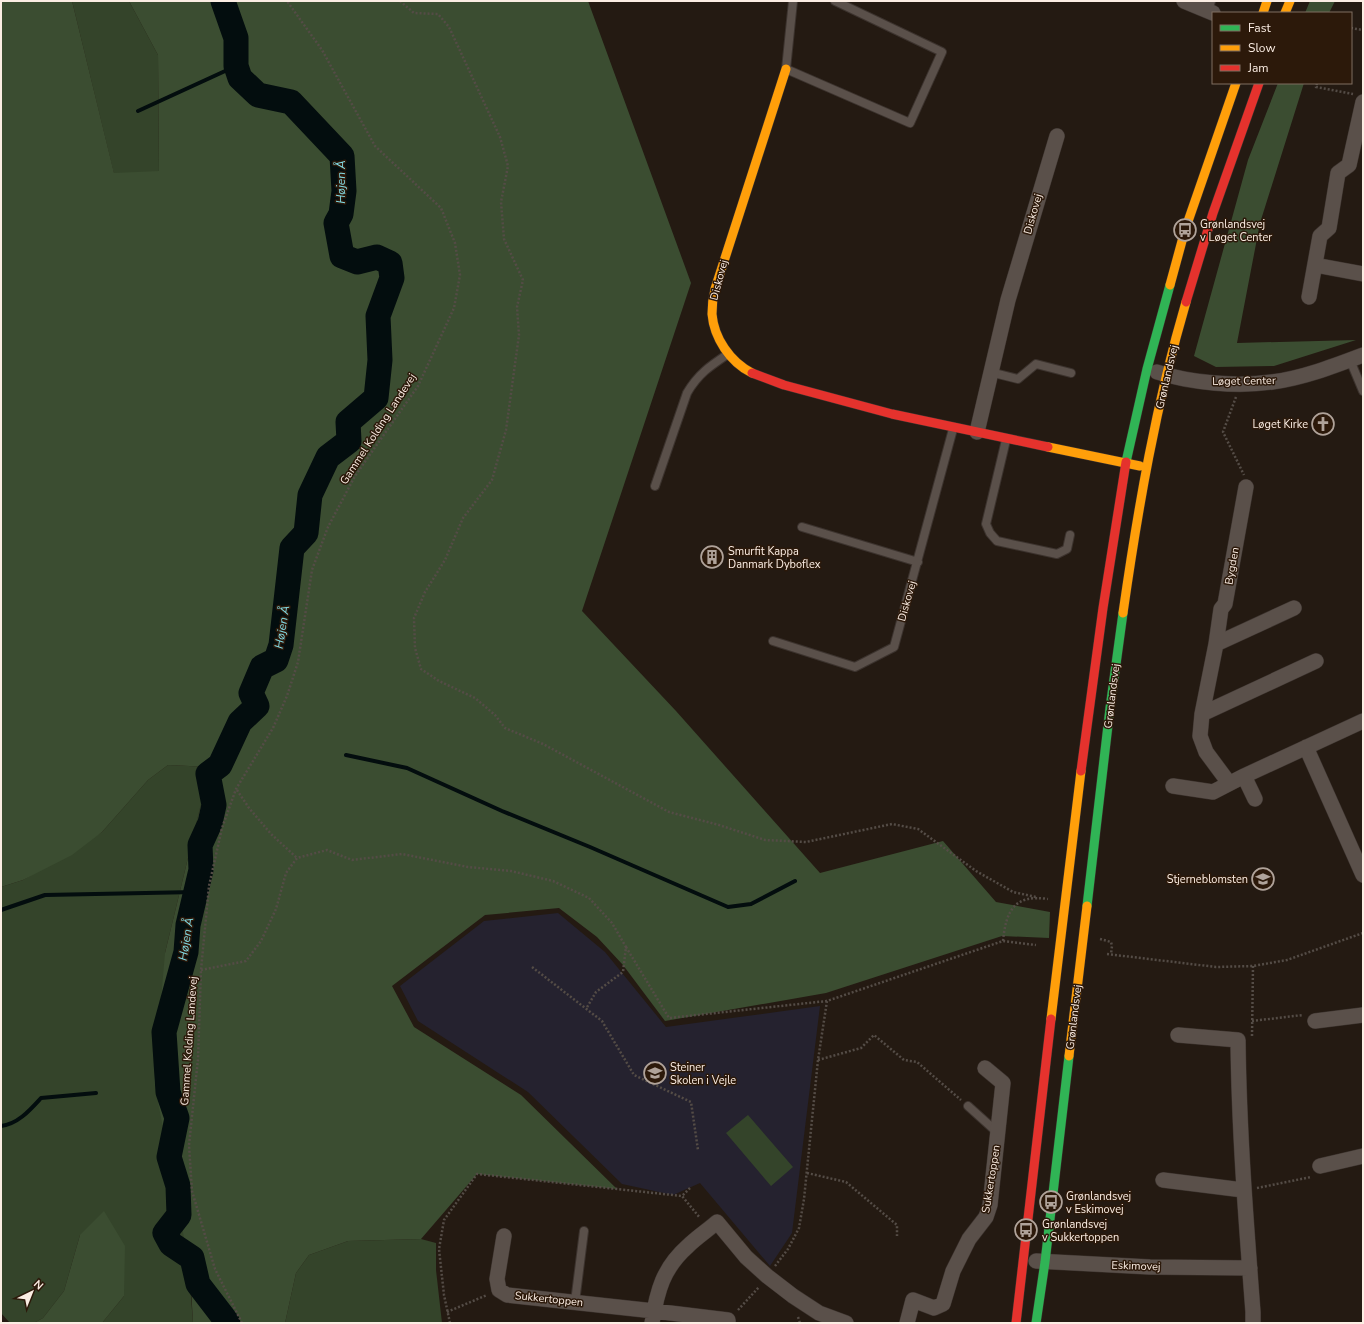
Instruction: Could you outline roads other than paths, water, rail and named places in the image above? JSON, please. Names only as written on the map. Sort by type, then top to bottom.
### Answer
[{"type":"street","points":[[1184,1],[1211,8]]},
{"type":"street","points":[[1263,12],[1267,1]]},
{"type":"street","points":[[1285,12],[1290,1]]},
{"type":"street","name":"Diskovej","points":[[786,69],[715,289],[712,304],[713,319],[728,354],[743,368],[757,376],[837,400],[954,428],[1147,467]]},
{"type":"street","name":"Grønlandsvej","points":[[1016,1323],[1089,706],[1102,608],[1126,462],[1148,369],[1185,230],[1236,84]]},
{"type":"street","name":"Grønlandsvej","points":[[1036,1323],[1045,1262],[1110,708],[1147,467],[1174,345],[1211,216],[1259,84]]},
{"type":"street","points":[[1309,297],[1320,236],[1329,228],[1338,173],[1349,165],[1360,98]]},
{"type":"street","name":"Diskovej","points":[[977,432],[1008,300],[1056,136]]},
{"type":"street","points":[[1315,264],[1363,274]]},
{"type":"street","name":"Løget Center","points":[[1148,369],[1178,378],[1210,382],[1272,382],[1305,375],[1356,357]]},
{"type":"street","name":"Bygden","points":[[1229,783],[1206,752],[1200,736],[1202,714],[1216,644],[1221,609],[1225,604],[1246,487]]},
{"type":"street","points":[[1216,644],[1294,608]]},
{"type":"street","points":[[1202,714],[1316,661]]},
{"type":"street","points":[[1173,786],[1213,792],[1229,783],[1363,721]]},
{"type":"street","points":[[1306,747],[1363,875]]},
{"type":"street","points":[[1244,776],[1255,799]]},
{"type":"street","points":[[1315,1021],[1363,1015]]},
{"type":"street","points":[[1178,1035],[1238,1040],[1239,1104],[1250,1189],[1250,1268],[1253,1323]]},
{"type":"street","name":"Sukkertoppen","points":[[907,1323],[913,1300],[934,1308],[943,1304],[953,1272],[969,1239],[986,1217],[990,1205],[1003,1083],[985,1068]]},
{"type":"street","points":[[1320,1166],[1363,1156]]},
{"type":"street","points":[[1163,1180],[1250,1189]]},
{"type":"street","points":[[653,1317],[661,1281],[673,1262],[688,1245],[717,1222],[746,1257],[817,1318],[846,1323]]},
{"type":"street","name":"Sukkertoppen","points":[[504,1236],[497,1279],[499,1290],[507,1295],[575,1302],[653,1317],[728,1322]]},
{"type":"street","name":"Eskimovej","points":[[1023,1260],[1150,1267],[1250,1268]]},
{"type":"lane","points":[[793,1],[786,69],[910,123],[942,52],[835,1]]},
{"type":"lane","points":[[655,486],[687,394],[693,382],[705,370],[728,354]]},
{"type":"lane","points":[[1356,357],[1363,391]]},
{"type":"lane","points":[[990,372],[1018,379],[1036,364],[1071,372]]},
{"type":"lane","name":"Diskovej","points":[[773,641],[855,667],[894,647],[954,428]]},
{"type":"lane","points":[[1006,439],[986,524],[990,534],[997,541],[1057,554],[1067,549],[1070,535]]},
{"type":"lane","points":[[802,527],[918,562]]},
{"type":"lane","points":[[968,1106],[998,1134]]},
{"type":"lane","points":[[575,1302],[584,1231]]},
{"type":"waterway","name":"Højen Å","points":[[223,1],[236,38],[236,66],[240,78],[258,95],[291,102],[342,156],[344,191],[341,214],[336,223],[342,256],[357,262],[377,257],[390,263],[392,278],[378,316],[380,360],[376,398],[348,422],[349,441],[328,457],[310,495],[306,533],[292,548],[281,645],[276,660],[262,667],[251,693],[257,706],[240,722],[220,765],[208,774],[214,805],[210,823],[200,845],[201,870],[188,925],[186,952],[164,1032],[168,1092],[177,1118],[169,1157],[178,1186],[179,1215],[165,1233],[171,1244],[192,1258],[198,1284],[228,1323]]},
{"type":"waterway","points":[[138,111],[236,66]]},
{"type":"waterway","points":[[346,755],[407,768],[502,811],[590,847],[728,907],[751,904],[795,881]]},
{"type":"waterway","points":[[1,910],[45,895],[196,892]]},
{"type":"waterway","points":[[1,1126],[7,1125],[18,1119],[28,1112],[41,1098],[96,1093]]},
{"type":"place","name":"Grønlandsvej v Løget Center","points":[[1185,230]]},
{"type":"place","name":"Løget Kirke","points":[[1323,424]]},
{"type":"place","name":"Smurfit Kappa Danmark Dyboflex","points":[[712,557]]},
{"type":"place","name":"Stjerneblomsten","points":[[1263,879]]},
{"type":"place","name":"Steiner Skolen i Vejle","points":[[655,1073]]},
{"type":"place","name":"Grønlandsvej v Eskimovej","points":[[1051,1202]]},
{"type":"place","name":"Grønlandsvej v Sukkertoppen","points":[[1026,1230]]}]
